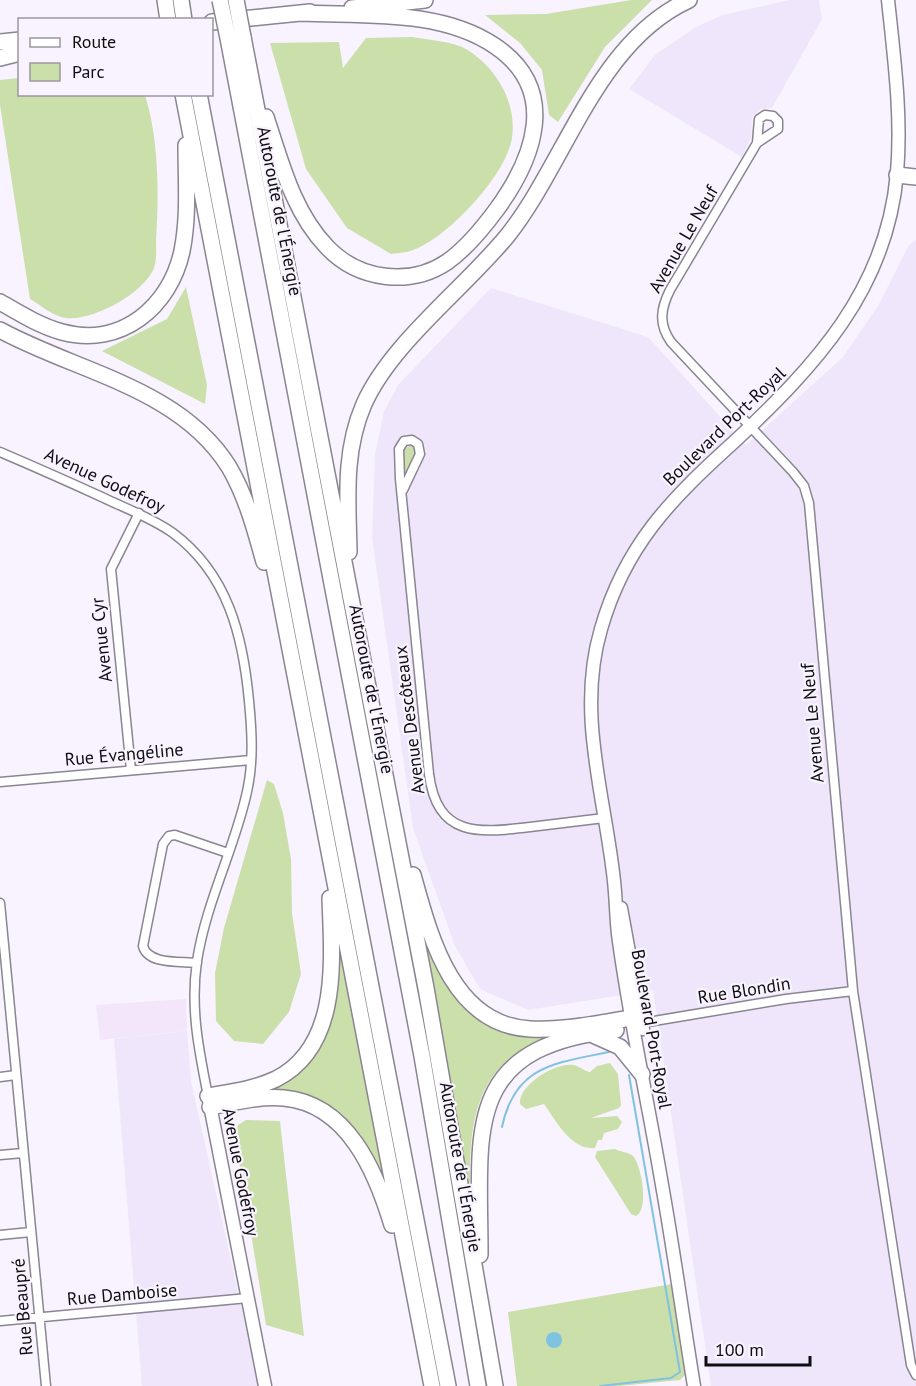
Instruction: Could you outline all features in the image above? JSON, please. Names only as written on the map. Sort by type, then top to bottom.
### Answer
[{"type":"highway","points":[[165,0],[168,18]]},
{"type":"highway","points":[[181,0],[184,18]]},
{"type":"highway","name":"Autoroute de l'Énergie","points":[[220,0],[235,37],[418,1033],[478,1386]]},
{"type":"highway","points":[[236,0],[235,37],[246,53],[289,185],[309,223],[332,252],[358,269],[393,277],[425,273],[452,259],[494,214],[529,154],[535,130],[535,113],[530,92],[520,70],[494,45],[470,32],[447,25],[398,18],[301,13]]},
{"type":"highway","points":[[213,22],[425,0]]},
{"type":"highway","points":[[350,594],[348,461],[357,421],[375,383],[392,360],[486,260],[514,226],[544,182],[602,81],[627,46],[654,20],[689,0]]},
{"type":"highway","points":[[0,42],[18,40]]},
{"type":"highway","points":[[246,53],[441,1070],[495,1386]]},
{"type":"highway","points":[[0,58],[18,54]]},
{"type":"highway","points":[[183,96],[432,1386]]},
{"type":"highway","points":[[199,96],[448,1386]]},
{"type":"highway","points":[[0,302],[45,326],[80,335],[105,334],[120,330],[152,309],[174,279],[184,243],[187,211],[187,112]]},
{"type":"highway","points":[[897,175],[916,177]]},
{"type":"highway","points":[[0,330],[160,403],[189,423],[212,445],[230,469],[246,505],[293,665]]},
{"type":"highway","points":[[388,795],[438,952],[455,984],[474,1006],[498,1022],[528,1029],[636,1023]]},
{"type":"highway","points":[[209,1101],[276,1078],[297,1063],[315,1038],[326,1010],[331,974],[328,847]]},
{"type":"highway","points":[[480,1297],[478,1157],[482,1131],[493,1097],[509,1070],[531,1052],[555,1041],[592,1035],[636,1023]]},
{"type":"highway","points":[[592,1035],[623,1050],[642,1074]]},
{"type":"highway","points":[[209,1101],[289,1098],[308,1104],[335,1120],[353,1139],[372,1170],[412,1282]]},
{"type":"main road","name":"Boulevard Port-Royal","points":[[662,1183],[642,1074],[627,929],[614,880],[591,733],[590,693],[597,642],[611,597],[628,560],[658,516],[808,370],[851,310],[877,255],[897,175],[898,121],[888,0]]},
{"type":"main road","name":"Boulevard Port-Royal","points":[[636,1023],[694,1386]]},
{"type":"main road","name":"Avenue Godefroy","points":[[209,1101],[265,1386]]},
{"type":"street","name":"Avenue Le Neuf","points":[[757,143],[670,290],[662,317],[664,331],[671,342],[804,486],[810,503],[853,991],[911,1365],[916,1375]]},
{"type":"street","name":"Avenue Descôteaux","points":[[403,490],[420,452],[418,444],[412,440],[404,441],[399,449],[428,768],[437,805],[455,824],[480,831],[604,818]]},
{"type":"street","name":"Avenue Godefroy","points":[[0,452],[139,513],[168,530],[194,552],[215,580],[232,611],[240,633],[246,667],[251,760],[245,801],[207,915],[197,963],[195,1020],[209,1101]]},
{"type":"street","name":"Avenue Cyr","points":[[131,770],[111,569],[139,513]]},
{"type":"street","name":"Rue Évangéline","points":[[0,782],[251,760]]},
{"type":"street","points":[[197,963],[151,958],[144,951],[143,946],[163,844],[169,836],[175,835],[228,853]]},
{"type":"street","name":"Rue Beaupré","points":[[0,903],[4,998],[16,1075],[46,1386]]},
{"type":"street","name":"Rue Blondin","points":[[636,1023],[786,999],[853,991]]},
{"type":"street","points":[[0,1077],[16,1075]]},
{"type":"street","points":[[0,1155],[24,1153]]},
{"type":"street","points":[[0,1234],[31,1232]]},
{"type":"street","name":"Rue Damboise","points":[[0,1322],[248,1298]]},
{"type":"shaded area","points":[[790,0],[819,0],[822,19],[772,108],[761,109],[752,117],[751,138],[742,157],[629,89],[655,55],[696,27],[723,15]]},
{"type":"shaded area","points":[[916,240],[916,1386],[711,1386],[653,990],[528,1010],[480,989],[455,946],[413,828],[372,537],[375,454],[384,412],[398,385],[491,288],[648,337],[746,445],[843,357],[878,306],[909,245]]},
{"type":"shaded area","points":[[186,999],[187,1031],[100,1040],[96,1005]]},
{"type":"shaded area","points":[[187,1031],[191,1081],[259,1386],[142,1386],[114,1039]]},
{"type":"green space","points":[[631,0],[652,0],[605,47],[558,122],[549,115],[542,70],[520,43],[485,15],[546,14]]},
{"type":"green space","points":[[412,37],[460,46],[487,66],[508,99],[513,125],[512,138],[508,153],[499,169],[461,216],[446,230],[418,248],[391,254],[347,228],[306,169],[270,43],[339,42],[343,68],[366,38]]},
{"type":"green space","points":[[18,78],[18,96],[145,96],[153,130],[157,167],[155,265],[140,287],[117,304],[90,315],[66,318],[52,313],[30,299],[0,105],[0,80]]},
{"type":"green space","points":[[186,287],[207,385],[205,404],[102,351],[167,319]]},
{"type":"green space","points":[[411,445],[416,448],[416,453],[404,479],[404,450]]},
{"type":"green space","points":[[267,780],[274,784],[283,813],[291,859],[292,913],[301,974],[289,1012],[263,1044],[234,1041],[216,1021],[215,973],[224,928]]},
{"type":"green space","points":[[424,934],[461,999],[548,1035],[547,1039],[522,1050],[504,1064],[490,1081],[480,1100],[471,1144],[470,1192],[422,936]]},
{"type":"green space","points":[[340,945],[386,1185],[348,1121],[326,1106],[268,1090],[310,1057]]},
{"type":"green space","points":[[610,1063],[618,1074],[621,1105],[619,1108],[591,1118],[617,1116],[622,1122],[618,1129],[604,1133],[602,1140],[598,1140],[595,1148],[586,1148],[571,1139],[544,1104],[526,1109],[520,1104],[525,1089],[548,1071],[573,1065],[590,1072],[597,1066]]},
{"type":"green space","points":[[246,1120],[280,1121],[304,1336],[266,1325],[235,1136],[238,1125]]},
{"type":"green space","points":[[615,1149],[633,1156],[639,1169],[643,1197],[640,1212],[636,1216],[631,1214],[595,1157],[597,1151]]},
{"type":"green space","points":[[672,1284],[686,1374],[680,1380],[620,1386],[517,1386],[508,1312]]},
{"type":"water","points":[[554,1332],[562,1340],[554,1348],[546,1340]]},
{"type":"waterway","points":[[502,1127],[508,1106],[517,1091],[540,1070],[555,1064],[609,1052]]},
{"type":"waterway","points":[[600,1386],[671,1378],[680,1372],[629,1075]]}]
